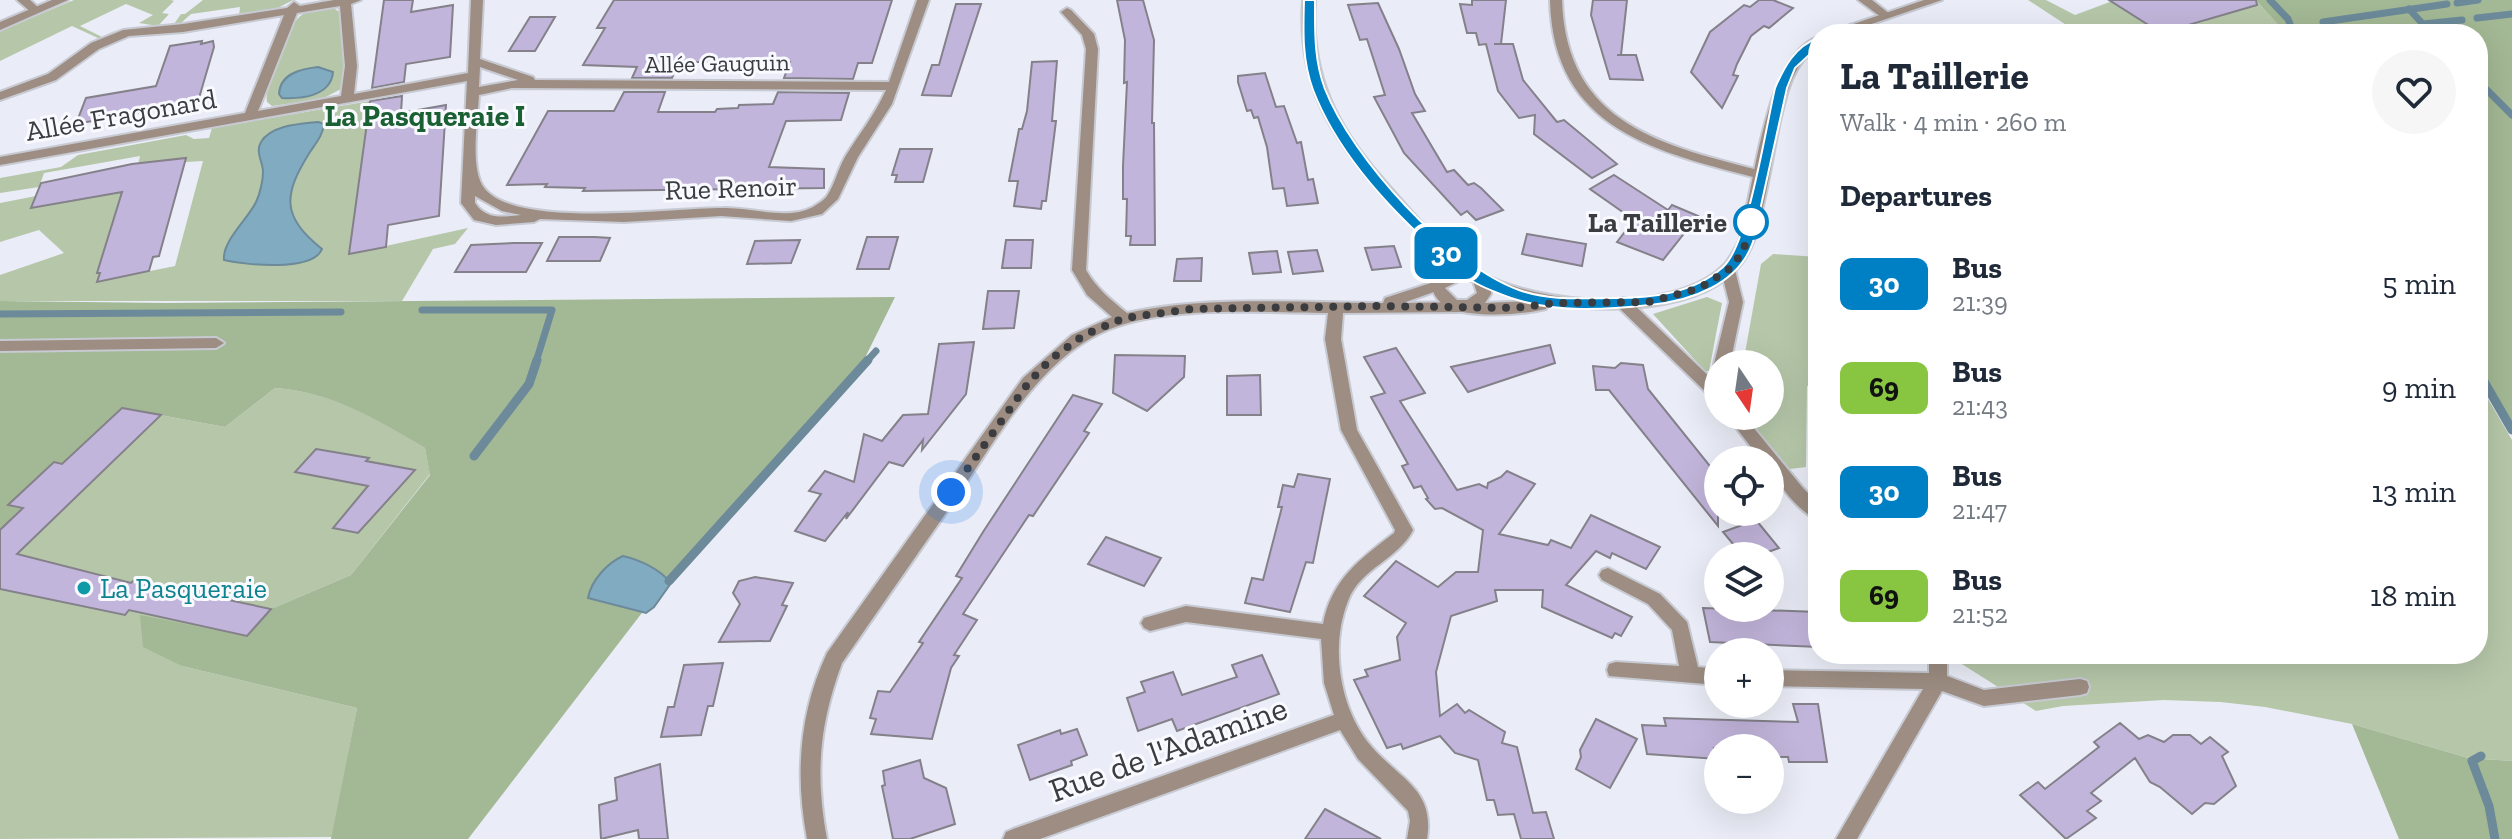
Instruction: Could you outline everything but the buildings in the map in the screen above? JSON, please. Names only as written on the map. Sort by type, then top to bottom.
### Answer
[{"type":"street","points":[[23,0],[36,11]]},
{"type":"street","points":[[0,26],[62,0]]},
{"type":"street","points":[[347,99],[351,66],[348,0]]},
{"type":"street","name":"Allée Fragonard","points":[[0,96],[52,77],[95,46],[117,36],[294,5],[348,0]]},
{"type":"street","points":[[469,176],[477,0]]},
{"type":"street","name":"Rue Renoir","points":[[469,176],[468,203],[471,212],[480,218],[513,220],[550,216],[630,217],[723,212],[788,216],[810,213],[829,203],[847,164],[879,118],[923,0]]},
{"type":"street","points":[[1309,0],[1309,52],[1318,88],[1333,122],[1363,166],[1429,236],[1477,277],[1483,285],[1484,294],[1478,302],[1462,307],[1445,299],[1437,286],[1438,271],[1429,236]]},
{"type":"street","points":[[1556,0],[1557,36],[1566,62],[1595,101],[1617,120],[1647,141],[1761,175]]},
{"type":"street","points":[[1864,0],[1885,15]]},
{"type":"street","points":[[1859,24],[1936,0]]},
{"type":"street","points":[[250,116],[294,5]]},
{"type":"street","points":[[1067,12],[1088,34],[1092,49],[1079,270],[1099,299],[1124,318]]},
{"type":"street","points":[[817,839],[809,780],[810,739],[815,709],[834,659],[1029,382],[1051,359],[1084,335],[1124,318],[1192,309],[1373,306],[1515,308],[1555,303],[1649,302],[1700,288],[1728,270],[1743,252],[1781,88],[1790,67],[1808,47]]},
{"type":"street","name":"Allée Gauguin","points":[[474,61],[541,84]]},
{"type":"street","name":"Allée Fragonard","points":[[0,161],[474,76]]},
{"type":"street","name":"Allée Gauguin","points":[[474,92],[512,84],[893,86]]},
{"type":"street","name":"Rue Renoir","points":[[469,176],[477,193],[502,205],[550,216]]},
{"type":"street","points":[[1725,350],[1736,302],[1728,270]]},
{"type":"street","points":[[1373,306],[1437,286],[1452,276],[1477,277],[1516,294],[1555,303]]},
{"type":"street","points":[[1623,303],[1704,375]]},
{"type":"street","points":[[1336,307],[1333,339],[1349,430],[1404,530],[1400,538],[1353,575],[1334,611],[1332,633],[1336,693],[1358,745],[1417,807],[1420,821],[1417,839]]},
{"type":"street","points":[[0,346],[216,343]]},
{"type":"street","points":[[1746,430],[1808,503]]},
{"type":"street","points":[[1608,575],[1654,599],[1681,627],[1690,676]]},
{"type":"street","points":[[1150,623],[1186,614],[1332,633]]},
{"type":"street","points":[[1846,839],[1938,681],[1938,664]]},
{"type":"street","points":[[1616,670],[1704,676]]},
{"type":"street","points":[[1784,678],[1938,681],[1984,698],[2080,687]]},
{"type":"street","name":"Rue de l'Adamine","points":[[1013,839],[1345,720]]},
{"type":"green space","points":[[74,0],[174,1],[162,13],[169,14],[158,26],[139,23],[153,15],[126,4],[80,26],[102,37],[118,29],[87,46],[84,46],[98,38],[72,26],[0,61],[0,31]]},
{"type":"green space","points":[[203,0],[293,0],[272,11],[239,16],[240,7],[191,14],[181,23],[174,24],[181,14]]},
{"type":"green space","points":[[2028,0],[2046,0],[2075,15],[2115,0],[2148,24],[2065,24]]},
{"type":"green space","points":[[2256,0],[2277,24],[2195,24],[2206,21],[2199,16]]},
{"type":"green space","points":[[2256,0],[2512,0],[2512,430],[2488,387],[2488,24],[2277,24]]},
{"type":"green space","points":[[335,9],[341,13],[345,47],[341,89],[322,99],[272,106],[267,102],[269,83],[290,29],[303,14]]},
{"type":"green space","points":[[370,101],[349,254],[468,228],[455,244],[433,249],[402,301],[0,301],[0,275],[64,253],[39,230],[0,242],[0,203],[36,196],[32,208],[129,191],[116,212],[97,273],[100,273],[101,281],[175,266],[203,161],[138,165],[140,156],[44,173],[39,187],[0,193],[0,178],[61,167],[78,155],[186,135],[194,139],[209,138],[212,128]]},
{"type":"green space","points":[[1773,254],[1808,256],[1806,467],[1790,469],[1784,462],[1784,446],[1770,446],[1758,430],[1784,430],[1784,350],[1746,350],[1761,264]]},
{"type":"green space","points":[[895,297],[858,372],[658,592],[468,839],[331,839],[357,708],[182,666],[143,647],[140,615],[247,636],[271,609],[351,575],[430,475],[425,448],[335,401],[275,388],[225,427],[122,408],[62,464],[54,462],[9,504],[23,508],[7,523],[0,542],[0,301],[166,303]]},
{"type":"green space","points":[[1707,297],[1722,303],[1713,350],[1704,350],[1704,370],[1653,314]]},
{"type":"green space","points":[[275,388],[335,401],[389,427],[425,448],[430,474],[351,575],[271,609],[247,636],[140,616],[182,666],[357,708],[332,837],[0,839],[0,542],[8,505],[54,462],[63,464],[122,408],[225,427]]},
{"type":"green space","points":[[2488,399],[2512,440],[2512,761],[2468,758],[2352,724],[2265,707],[2220,702],[2164,700],[2063,706],[2036,711],[1962,664],[2488,664]]},
{"type":"green space","points":[[2352,724],[2468,758],[2512,761],[2512,839],[2399,839]]},
{"type":"water","points":[[318,67],[333,72],[327,86],[306,97],[282,98],[280,87],[287,77]]},
{"type":"water","points":[[318,122],[324,124],[322,132],[301,167],[290,204],[299,226],[322,249],[316,256],[293,264],[262,265],[224,260],[227,245],[259,195],[263,172],[259,153],[261,142],[279,129]]},
{"type":"water","points":[[623,556],[649,566],[671,583],[646,613],[588,598],[592,585],[601,573]]},
{"type":"waterway","points":[[2270,0],[2290,24]]},
{"type":"waterway","points":[[2457,3],[2478,0]]},
{"type":"waterway","points":[[2409,9],[2447,4]]},
{"type":"waterway","points":[[2323,22],[2409,9]]},
{"type":"waterway","points":[[2409,9],[2423,24]]},
{"type":"waterway","points":[[2477,18],[2512,14]]},
{"type":"waterway","points":[[2423,24],[2462,20]]},
{"type":"waterway","points":[[2488,91],[2512,115]]},
{"type":"waterway","points":[[422,310],[552,310],[536,362]]},
{"type":"waterway","points":[[0,314],[341,312]]},
{"type":"waterway","points":[[866,362],[876,351]]},
{"type":"waterway","points":[[474,456],[529,384],[537,360]]},
{"type":"waterway","points":[[669,581],[868,360]]},
{"type":"waterway","points":[[2488,388],[2512,430]]},
{"type":"waterway","points":[[2481,756],[2472,761],[2489,806],[2495,839]]},
{"type":"bus line","name":"30","points":[[1309,0],[1309,52],[1318,88],[1333,122],[1363,166],[1429,236],[1477,277],[1501,289],[1555,303],[1623,303],[1666,299],[1700,288],[1737,261],[1746,242],[1781,88],[1790,67],[1808,47]]},
{"type":"place","name":"La Taillerie","points":[[1751,222]]},
{"type":"place","name":"La Pasqueraie","points":[[84,588]]},
{"type":"district","name":"La Pasqueraie I","points":[[425,116]]},
{"type":"route","points":[[951,492],[1029,382],[1051,359],[1084,335],[1124,318],[1192,309],[1373,306],[1515,308],[1555,303],[1649,302],[1700,288],[1728,270],[1743,252],[1751,222]]}]
